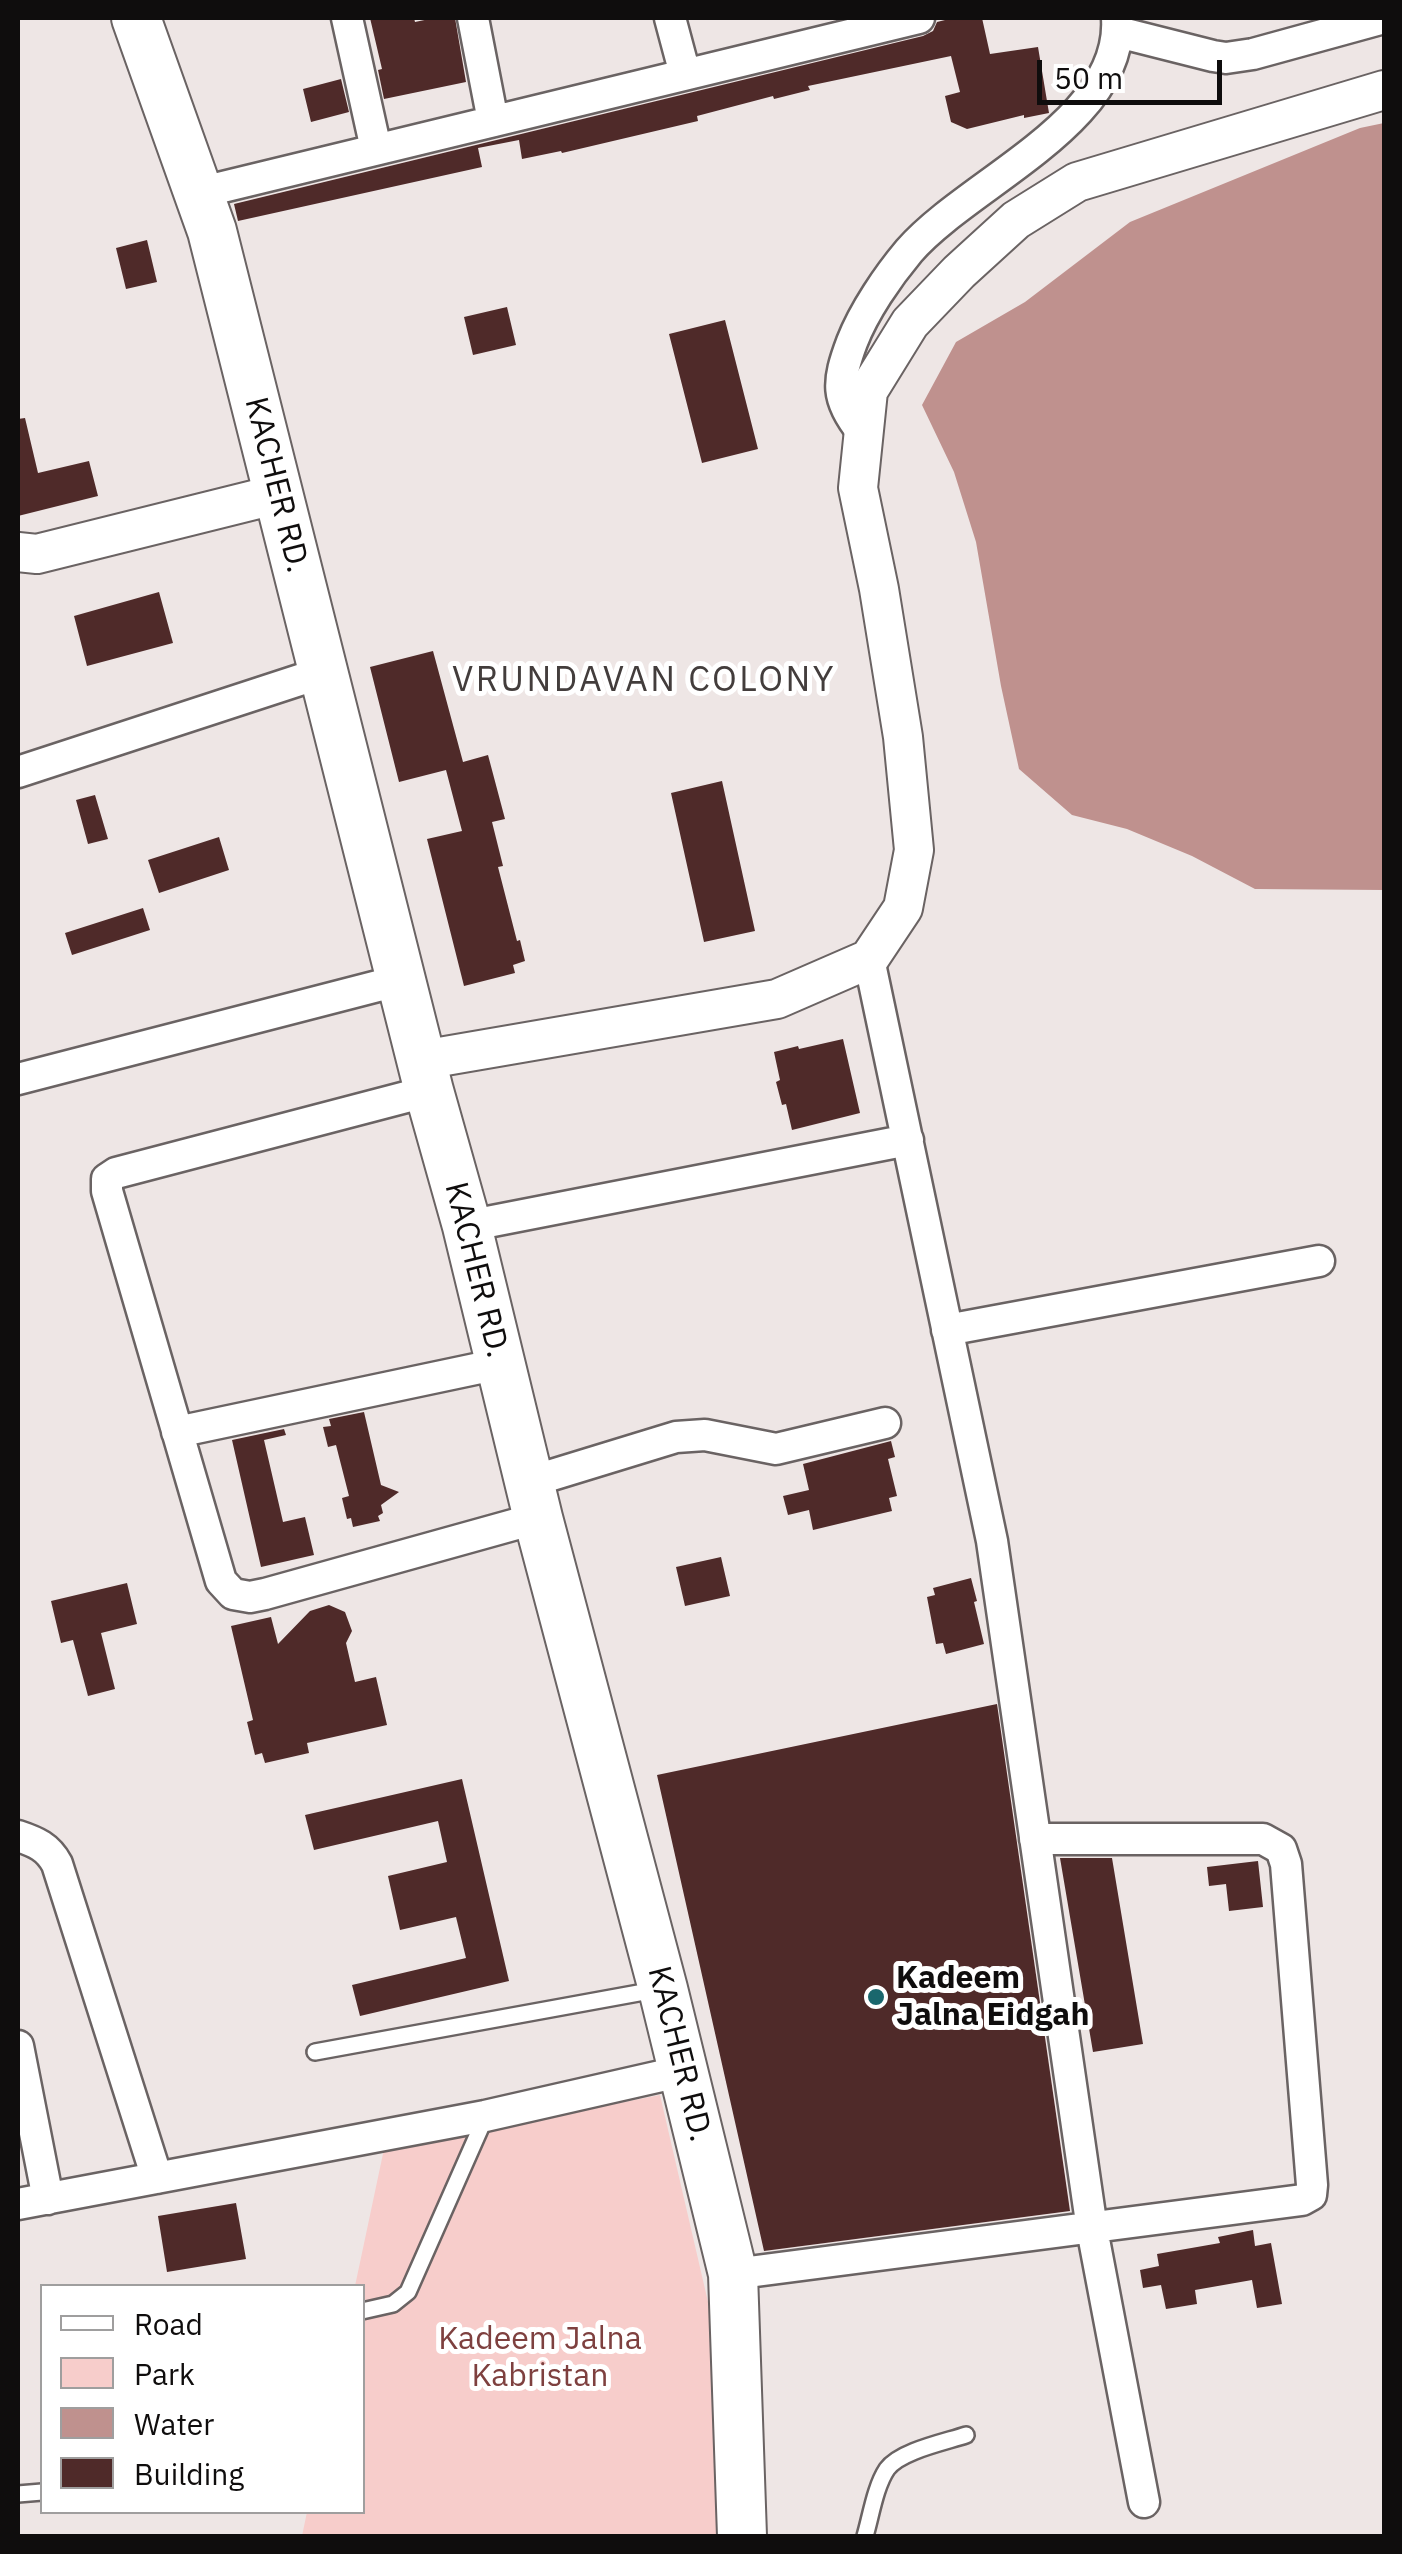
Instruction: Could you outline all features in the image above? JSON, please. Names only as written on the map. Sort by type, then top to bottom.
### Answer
[{"type":"main road","name":"KACHER RD.","points":[[136,18],[212,231],[733,2274],[742,2536]]},
{"type":"street","points":[[347,18],[376,150]]},
{"type":"street","points":[[473,18],[493,121]]},
{"type":"street","points":[[670,18],[685,74]]},
{"type":"street","points":[[198,193],[685,74],[813,30],[919,18]]},
{"type":"street","points":[[864,433],[846,412],[840,374],[861,319],[910,250],[978,190],[1056,134],[1103,80],[1117,24],[1226,58],[1253,54],[1298,29],[1384,18]]},
{"type":"street","points":[[885,1423],[776,1449],[705,1436],[676,1437],[533,1500],[265,1594],[233,1594],[221,1581],[107,1191],[107,1178],[426,1076],[777,1000],[869,960],[903,908],[914,850],[903,737],[858,488],[868,392],[910,323],[959,272],[1016,220],[1076,182],[1384,90]]},
{"type":"street","points":[[18,552],[37,554],[278,494]]},
{"type":"street","points":[[18,772],[324,672]]},
{"type":"street","points":[[869,960],[992,1542],[1092,2228],[1144,2502]]},
{"type":"street","points":[[18,1079],[401,980]]},
{"type":"street","points":[[467,1226],[908,1140]]},
{"type":"street","points":[[948,1330],[1319,1262]]},
{"type":"street","points":[[177,1432],[498,1364]]},
{"type":"street","points":[[18,1836],[51,1852],[57,1864],[156,2178]]},
{"type":"street","points":[[733,2274],[1302,2200],[1311,2195],[1286,1864],[1281,1849],[1263,1839],[1035,1838]]},
{"type":"street","points":[[18,2046],[48,2198]]},
{"type":"street","points":[[18,2204],[485,2116],[683,2071]]},
{"type":"lane","points":[[315,2052],[663,1989]]},
{"type":"lane","points":[[365,2310],[393,2304],[408,2292],[485,2116]]},
{"type":"lane","points":[[864,2536],[882,2480],[896,2460],[966,2435]]},
{"type":"green space","name":"Kadeem Jalna Kabristan","points":[[660,2095],[721,2358],[731,2536],[302,2536],[307,2514],[365,2514],[365,2284],[355,2284],[384,2149]]},
{"type":"water","points":[[1384,123],[1384,890],[1255,889],[1192,856],[1127,829],[1072,815],[1019,769],[976,542],[954,472],[922,405],[956,342],[1025,302],[1130,222],[1360,128]]},
{"type":"building","points":[[370,18],[414,18],[415,22],[455,18],[466,82],[384,99],[378,70],[382,69]]},
{"type":"building","points":[[982,18],[990,54],[1038,47],[1049,113],[967,129],[951,122],[945,96],[960,92],[951,56],[808,86],[810,90],[697,116],[698,121],[562,153],[522,159],[519,140],[478,148],[482,167],[238,221],[234,204],[923,36],[933,31],[937,22]]},
{"type":"building","points":[[341,79],[349,112],[311,122],[303,89]]},
{"type":"building","points":[[147,240],[157,282],[126,289],[116,248]]},
{"type":"building","points":[[507,307],[516,345],[473,355],[464,317]]},
{"type":"building","points":[[725,320],[758,449],[702,463],[669,334]]},
{"type":"building","points":[[25,418],[38,473],[89,461],[98,496],[18,516],[18,419]]},
{"type":"building","points":[[159,592],[173,643],[87,666],[74,616]]},
{"type":"building","points":[[433,651],[463,762],[488,755],[505,819],[492,822],[503,866],[498,867],[525,961],[513,965],[515,973],[464,986],[427,839],[462,831],[446,770],[399,782],[370,667]]},
{"type":"building","points":[[722,781],[755,931],[704,942],[671,793]]},
{"type":"building","points":[[95,795],[108,839],[88,844],[76,800]]},
{"type":"building","points":[[219,837],[229,870],[159,893],[148,860]]},
{"type":"building","points":[[143,908],[150,930],[72,955],[65,933]]},
{"type":"building","points":[[843,1039],[860,1113],[792,1130],[776,1082],[780,1080],[774,1052]]},
{"type":"building","points":[[364,1412],[381,1485],[399,1492],[381,1505],[380,1521],[353,1527],[342,1498],[349,1496],[336,1445],[328,1447],[323,1427],[331,1426],[329,1419]]},
{"type":"building","points":[[284,1429],[286,1435],[264,1440],[283,1522],[305,1517],[314,1555],[261,1567],[232,1440]]},
{"type":"building","points":[[891,1441],[895,1457],[888,1459],[897,1496],[889,1498],[892,1511],[813,1530],[809,1510],[788,1515],[783,1496],[809,1490],[803,1464]]},
{"type":"building","points":[[721,1557],[730,1596],[685,1606],[676,1567]]},
{"type":"building","points":[[971,1578],[984,1644],[946,1654],[943,1643],[936,1644],[927,1597],[935,1595],[933,1588]]},
{"type":"building","points":[[127,1583],[137,1624],[101,1633],[115,1689],[88,1696],[73,1640],[61,1643],[51,1601]]},
{"type":"building","points":[[329,1605],[345,1612],[352,1631],[346,1643],[355,1682],[376,1677],[387,1725],[307,1743],[309,1753],[265,1763],[262,1753],[255,1755],[247,1722],[253,1720],[231,1626],[271,1617],[278,1644],[310,1611]]},
{"type":"building","name":"Kadeem Jalna Eidgah","points":[[997,1704],[1070,2211],[764,2251],[657,1775]]},
{"type":"building","points":[[462,1779],[509,1981],[360,2016],[352,1985],[466,1958],[456,1917],[400,1930],[388,1876],[447,1862],[438,1821],[314,1850],[305,1815]]},
{"type":"building","points":[[1060,1858],[1112,1858],[1143,2044],[1093,2052]]},
{"type":"building","points":[[1258,1861],[1263,1907],[1229,1911],[1226,1884],[1209,1886],[1207,1867]]},
{"type":"building","points":[[236,2203],[246,2259],[167,2272],[158,2216]]},
{"type":"building","points":[[1253,2230],[1255,2246],[1271,2243],[1282,2304],[1257,2308],[1252,2280],[1195,2290],[1197,2304],[1166,2309],[1161,2285],[1143,2288],[1140,2270],[1159,2266],[1157,2254],[1220,2243],[1218,2237]]},
{"type":"place","name":"Kadeem Jalna Eidgah","points":[[876,1997]]},
{"type":"district","name":"VRUNDAVAN COLONY","points":[[644,681]]}]
